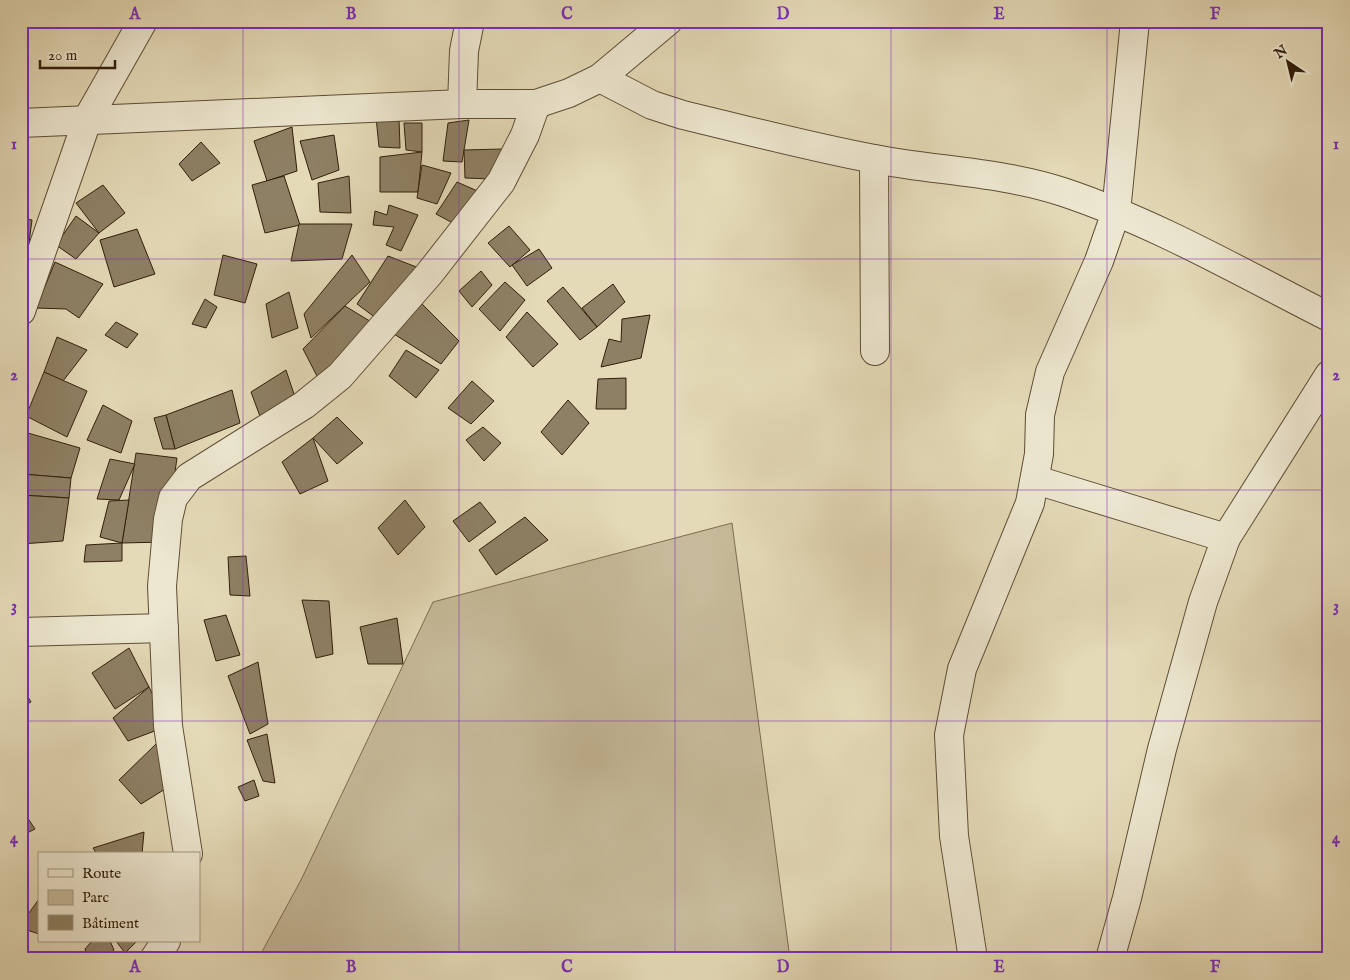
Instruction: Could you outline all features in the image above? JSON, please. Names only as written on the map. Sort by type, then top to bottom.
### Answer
[{"type":"street","points":[[21,311],[88,118],[143,21]]},
{"type":"street","points":[[462,104],[464,51],[470,21]]},
{"type":"street","points":[[21,122],[462,104],[536,104],[569,93],[600,78],[668,21]]},
{"type":"street","points":[[973,959],[954,836],[949,735],[962,669],[1022,524],[1036,480],[1040,415],[1050,372],[1100,261],[1116,212],[1135,21]]},
{"type":"street","points":[[600,78],[652,105],[683,115],[874,159],[1008,177],[1062,192],[1116,212],[1194,248],[1329,318]]},
{"type":"street","points":[[188,852],[186,830],[168,726],[162,586],[164,550],[173,498],[189,477],[304,405],[340,376],[429,274],[501,182],[525,135],[536,104]]},
{"type":"street","points":[[874,159],[875,351]]},
{"type":"street","points":[[1110,959],[1127,898],[1164,740],[1203,602],[1226,538],[1329,375]]},
{"type":"street","points":[[1036,480],[1226,538]]},
{"type":"street","points":[[21,632],[164,628]]},
{"type":"street","points":[[154,959],[165,942]]},
{"type":"green space","points":[[732,523],[790,959],[258,959],[301,880],[433,602]]},
{"type":"building","points":[[376,117],[399,118],[400,148],[379,147]]},
{"type":"building","points":[[469,120],[462,162],[443,161],[448,123]]},
{"type":"building","points":[[404,123],[422,123],[422,152],[406,150]]},
{"type":"building","points":[[292,127],[297,171],[267,181],[254,141]]},
{"type":"building","points":[[334,135],[339,170],[312,180],[300,141]]},
{"type":"building","points":[[201,142],[220,163],[192,181],[179,164]]},
{"type":"building","points":[[502,149],[491,179],[465,178],[464,150]]},
{"type":"building","points":[[422,152],[418,192],[380,192],[380,157]]},
{"type":"building","points":[[422,165],[451,173],[437,204],[417,198]]},
{"type":"building","points":[[284,176],[300,225],[265,233],[252,185]]},
{"type":"building","points":[[349,176],[351,213],[320,212],[318,183]]},
{"type":"building","points":[[457,182],[482,193],[464,229],[436,214]]},
{"type":"building","points":[[103,185],[125,213],[99,233],[76,203]]},
{"type":"building","points":[[389,205],[418,215],[401,251],[386,245],[394,227],[373,225],[375,211],[387,215]]},
{"type":"building","points":[[76,216],[99,233],[76,259],[56,245]]},
{"type":"building","points":[[21,218],[32,220],[29,243],[21,242]]},
{"type":"building","points":[[299,224],[352,224],[342,259],[291,261]]},
{"type":"building","points":[[509,226],[530,250],[510,267],[488,243]]},
{"type":"building","points":[[137,229],[155,274],[114,287],[100,240]]},
{"type":"building","points":[[539,249],[552,268],[527,286],[512,265]]},
{"type":"building","points":[[223,255],[257,264],[245,303],[214,295]]},
{"type":"building","points":[[352,255],[370,282],[311,338],[304,314]]},
{"type":"building","points":[[388,256],[419,268],[376,318],[357,304]]},
{"type":"building","points":[[55,262],[103,284],[79,318],[66,309],[36,308]]},
{"type":"building","points":[[481,271],[492,285],[472,307],[459,291]]},
{"type":"building","points":[[505,282],[525,300],[500,331],[479,309]]},
{"type":"building","points":[[613,284],[625,302],[597,327],[582,308]]},
{"type":"building","points":[[563,287],[597,327],[580,340],[547,301]]},
{"type":"building","points":[[289,292],[298,328],[272,338],[266,304]]},
{"type":"building","points":[[205,299],[217,307],[206,328],[192,324]]},
{"type":"building","points":[[420,302],[459,341],[441,364],[394,334]]},
{"type":"building","points":[[345,306],[373,323],[318,378],[303,349]]},
{"type":"building","points":[[527,312],[558,344],[533,367],[506,337]]},
{"type":"building","points":[[650,315],[641,358],[601,367],[609,339],[621,342],[622,319]]},
{"type":"building","points":[[116,322],[138,334],[127,348],[105,335]]},
{"type":"building","points":[[57,337],[87,350],[63,381],[44,372]]},
{"type":"building","points":[[406,350],[439,370],[416,398],[389,376]]},
{"type":"building","points":[[286,370],[297,403],[261,419],[251,392]]},
{"type":"building","points":[[44,372],[87,391],[67,437],[26,416]]},
{"type":"building","points":[[626,378],[626,409],[596,409],[598,379]]},
{"type":"building","points":[[472,381],[494,401],[471,424],[448,408]]},
{"type":"building","points":[[232,390],[240,423],[175,449],[166,415]]},
{"type":"building","points":[[568,400],[589,423],[562,455],[541,432]]},
{"type":"building","points":[[103,405],[132,421],[121,453],[87,440]]},
{"type":"building","points":[[166,415],[175,449],[163,449],[154,418]]},
{"type":"building","points":[[337,417],[363,443],[337,464],[313,438]]},
{"type":"building","points":[[483,427],[501,443],[484,461],[466,440]]},
{"type":"building","points":[[21,431],[80,448],[71,478],[21,474]]},
{"type":"building","points":[[313,438],[328,481],[300,494],[282,462]]},
{"type":"building","points":[[136,453],[177,458],[165,542],[122,543]]},
{"type":"building","points":[[110,459],[135,464],[119,500],[97,499]]},
{"type":"building","points":[[22,474],[71,478],[69,498],[21,495]]},
{"type":"building","points":[[21,495],[69,498],[63,541],[21,544]]},
{"type":"building","points":[[129,500],[122,543],[100,537],[109,501]]},
{"type":"building","points":[[405,500],[425,527],[398,555],[378,528]]},
{"type":"building","points":[[480,502],[496,522],[469,542],[453,521]]},
{"type":"building","points":[[525,517],[548,540],[496,575],[479,550]]},
{"type":"building","points":[[122,543],[122,561],[84,562],[86,545]]},
{"type":"building","points":[[246,556],[250,596],[230,595],[228,557]]},
{"type":"building","points":[[302,600],[329,601],[333,654],[316,658]]},
{"type":"building","points":[[226,615],[240,655],[216,661],[204,620]]},
{"type":"building","points":[[397,618],[403,664],[368,664],[360,627]]},
{"type":"building","points":[[129,648],[149,687],[115,709],[92,673]]},
{"type":"building","points":[[258,662],[268,724],[250,734],[228,676]]},
{"type":"building","points":[[21,685],[31,702],[21,707]]},
{"type":"building","points":[[149,687],[168,726],[128,741],[113,718]]},
{"type":"building","points":[[267,734],[275,783],[263,781],[247,740]]},
{"type":"building","points":[[156,744],[178,781],[141,804],[119,780]]},
{"type":"building","points":[[254,780],[259,796],[245,801],[238,787]]},
{"type":"building","points":[[21,808],[35,829],[21,836]]},
{"type":"building","points":[[144,832],[142,852],[96,852],[93,848]]},
{"type":"building","points":[[38,900],[38,934],[21,928],[21,924]]},
{"type":"building","points":[[91,942],[110,942],[114,950],[105,959],[88,959],[85,949]]},
{"type":"building","points":[[117,942],[136,942],[125,953]]}]
